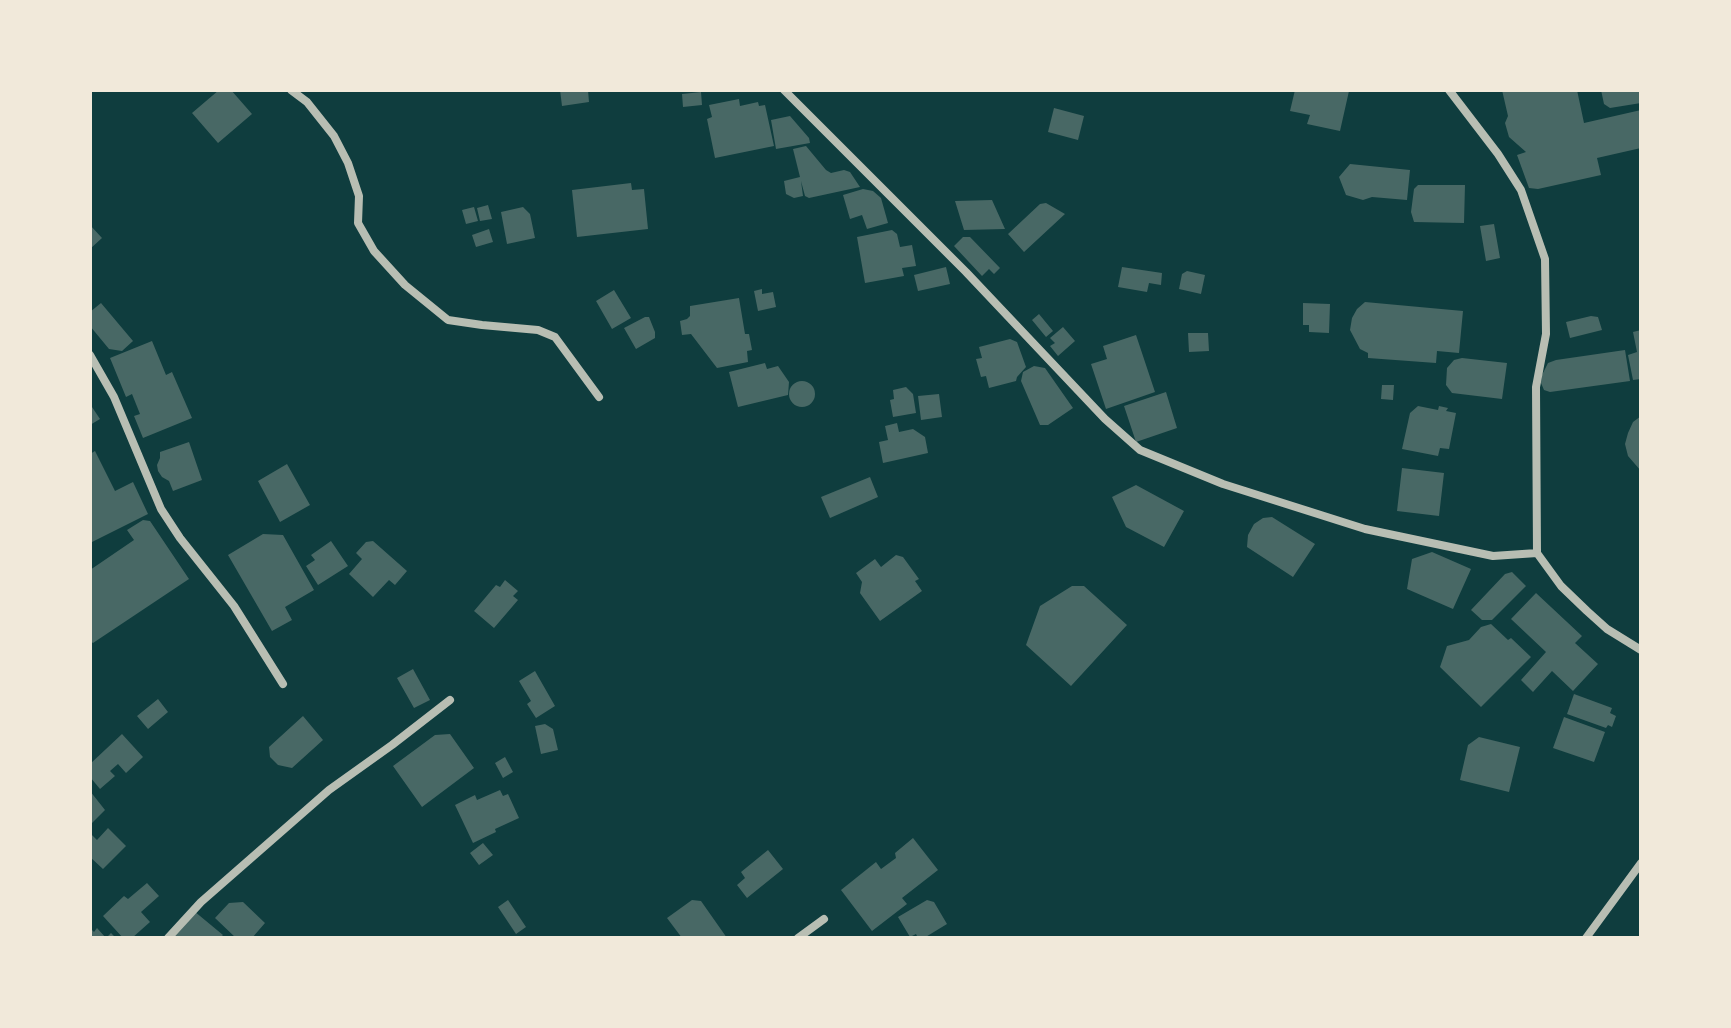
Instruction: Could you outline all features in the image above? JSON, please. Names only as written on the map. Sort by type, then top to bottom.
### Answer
[{"type":"street","points":[[291,90],[307,102],[334,136],[348,163],[359,196],[358,223],[374,251],[405,285],[448,320],[538,330],[555,337],[599,397]]},
{"type":"street","points":[[784,90],[966,272],[1105,419],[1140,450],[1223,484],[1365,529],[1493,556],[1537,553]]},
{"type":"street","points":[[1449,90],[1521,190],[1545,259],[1546,334],[1536,387],[1537,553],[1561,586],[1587,611],[1607,629],[1641,650]]},
{"type":"street","points":[[90,355],[114,397],[161,509],[234,606],[283,684]]},
{"type":"street","points":[[168,938],[201,902],[329,790],[450,700]]},
{"type":"street","points":[[1586,938],[1641,863]]},
{"type":"street","points":[[798,938],[824,919]]},
{"type":"building","points":[[219,90],[231,90],[252,114],[218,143],[192,113]]},
{"type":"building","points":[[560,90],[588,90],[589,102],[562,106]]},
{"type":"building","points":[[1295,90],[1349,91],[1340,131],[1307,124],[1310,115],[1290,111]]},
{"type":"building","points":[[1502,90],[1577,90],[1584,123],[1641,110],[1641,148],[1597,158],[1601,175],[1538,189],[1529,188],[1517,155],[1526,152],[1509,137]]},
{"type":"building","points":[[1601,90],[1641,90],[1641,103],[1610,108],[1604,104]]},
{"type":"building","points":[[701,92],[702,105],[683,107],[682,94]]},
{"type":"building","points":[[739,99],[740,106],[758,102],[759,106],[765,105],[774,146],[715,158],[707,119],[712,117],[709,105]]},
{"type":"building","points":[[1054,108],[1084,116],[1078,140],[1048,132]]},
{"type":"building","points":[[790,116],[810,143],[776,149],[771,120]]},
{"type":"building","points":[[806,146],[826,170],[831,173],[850,172],[860,187],[809,198],[805,196],[801,181],[803,196],[794,198],[786,194],[784,181],[800,177],[793,149]]},
{"type":"building","points":[[1350,164],[1410,170],[1407,200],[1372,197],[1363,200],[1346,195],[1339,177]]},
{"type":"building","points":[[631,183],[632,190],[644,189],[648,229],[577,237],[572,190]]},
{"type":"building","points":[[1418,185],[1465,185],[1464,223],[1414,222],[1411,212],[1414,189]]},
{"type":"building","points":[[863,189],[873,191],[881,198],[888,223],[867,229],[862,215],[850,219],[843,195]]},
{"type":"building","points":[[992,200],[1005,229],[964,230],[955,201]]},
{"type":"building","points":[[1046,203],[1065,214],[1024,252],[1008,234],[1040,204]]},
{"type":"building","points":[[488,205],[492,219],[480,221],[477,208]]},
{"type":"building","points":[[474,207],[478,221],[466,224],[462,210]]},
{"type":"building","points":[[523,207],[530,214],[535,238],[507,244],[501,212]]},
{"type":"building","points":[[1494,224],[1500,258],[1486,261],[1480,226]]},
{"type":"building","points":[[90,225],[102,238],[90,249]]},
{"type":"building","points":[[489,229],[493,242],[476,247],[472,235]]},
{"type":"building","points":[[892,230],[897,234],[900,247],[912,245],[916,266],[902,268],[904,276],[865,283],[857,237]]},
{"type":"building","points":[[963,237],[970,237],[1000,268],[994,274],[989,269],[982,276],[954,246]]},
{"type":"building","points":[[946,267],[950,284],[918,291],[914,275]]},
{"type":"building","points":[[1122,267],[1162,273],[1161,285],[1149,283],[1147,292],[1118,287]]},
{"type":"building","points":[[1187,271],[1205,275],[1201,294],[1179,289],[1182,274]]},
{"type":"building","points":[[762,289],[762,294],[773,292],[776,307],[758,311],[754,291]]},
{"type":"building","points":[[614,290],[631,318],[612,329],[596,301]]},
{"type":"building","points":[[739,298],[745,334],[749,334],[752,350],[747,351],[748,362],[717,368],[691,334],[682,335],[680,321],[690,316],[690,306]]},
{"type":"building","points":[[1365,302],[1463,311],[1459,353],[1437,351],[1436,363],[1368,358],[1368,353],[1360,349],[1350,330],[1352,318]]},
{"type":"building","points":[[101,303],[133,341],[122,351],[109,349],[90,326],[90,312]]},
{"type":"building","points":[[1303,303],[1330,304],[1329,333],[1309,332],[1309,325],[1303,325]]},
{"type":"building","points":[[1039,314],[1053,331],[1046,337],[1032,320]]},
{"type":"building","points":[[649,317],[655,338],[636,349],[624,328]]},
{"type":"building","points":[[1598,317],[1602,330],[1570,338],[1566,322]]},
{"type":"building","points":[[1063,327],[1075,341],[1058,356],[1050,346],[1055,343],[1050,338]]},
{"type":"building","points":[[1641,330],[1641,379],[1633,380],[1628,355],[1637,352],[1633,332]]},
{"type":"building","points":[[1188,333],[1208,333],[1209,351],[1189,352]]},
{"type":"building","points":[[1136,335],[1155,392],[1106,409],[1091,364],[1107,359],[1103,346]]},
{"type":"building","points":[[1010,339],[1017,342],[1026,367],[1016,381],[989,388],[986,376],[981,377],[976,359],[982,358],[979,347]]},
{"type":"building","points":[[152,341],[166,375],[172,372],[192,418],[143,438],[134,416],[140,414],[132,394],[126,397],[110,358]]},
{"type":"building","points":[[1625,350],[1630,381],[1550,392],[1544,390],[1542,375],[1548,363]]},
{"type":"building","points":[[1462,358],[1507,363],[1502,399],[1452,393],[1446,385],[1447,368],[1454,360]]},
{"type":"building","points":[[765,363],[767,369],[778,366],[789,382],[788,395],[738,407],[729,372]]},
{"type":"building","points":[[1034,366],[1045,368],[1073,408],[1048,425],[1040,425],[1021,381],[1023,372]]},
{"type":"building","points":[[802,381],[811,385],[815,394],[811,403],[802,407],[793,403],[789,394],[793,385]]},
{"type":"building","points":[[1382,385],[1394,385],[1393,400],[1381,399]]},
{"type":"building","points":[[906,387],[913,394],[916,413],[893,417],[890,400],[894,399],[893,390]]},
{"type":"building","points":[[1166,392],[1177,428],[1136,442],[1124,406]]},
{"type":"building","points":[[939,394],[942,417],[921,420],[918,396]]},
{"type":"building","points":[[90,404],[100,419],[90,425]]},
{"type":"building","points":[[1418,406],[1438,410],[1439,406],[1456,413],[1449,449],[1440,448],[1438,456],[1402,449],[1410,413]]},
{"type":"building","points":[[1641,416],[1641,471],[1628,456],[1625,444],[1633,422]]},
{"type":"building","points":[[897,423],[899,432],[913,429],[925,437],[928,453],[883,463],[879,442],[888,440],[885,426]]},
{"type":"building","points":[[189,442],[202,480],[173,491],[169,481],[158,471],[160,452]]},
{"type":"building","points":[[95,451],[115,491],[133,482],[148,514],[90,543],[90,454]]},
{"type":"building","points":[[287,464],[310,505],[280,522],[258,481]]},
{"type":"building","points":[[1402,468],[1444,473],[1439,516],[1397,511]]},
{"type":"building","points":[[870,477],[878,497],[830,518],[821,497]]},
{"type":"building","points":[[1136,485],[1184,511],[1164,547],[1126,527],[1112,497]]},
{"type":"building","points":[[1272,517],[1315,544],[1293,577],[1247,547],[1248,535],[1254,524]]},
{"type":"building","points":[[143,520],[150,521],[189,579],[93,643],[90,641],[90,570],[134,540],[127,530]]},
{"type":"building","points":[[263,534],[283,535],[314,590],[285,607],[292,620],[272,631],[228,555]]},
{"type":"building","points":[[331,541],[348,566],[318,585],[306,566],[315,560],[311,555]]},
{"type":"building","points":[[373,541],[407,571],[395,585],[389,580],[373,597],[349,574],[362,559],[356,553],[366,542]]},
{"type":"building","points":[[1432,552],[1471,569],[1453,609],[1407,589],[1412,559]]},
{"type":"building","points":[[896,555],[903,557],[919,579],[915,581],[922,591],[880,621],[860,593],[862,582],[856,573],[875,559],[881,567]]},
{"type":"building","points":[[1512,572],[1526,586],[1492,620],[1482,620],[1471,610],[1505,574]]},
{"type":"building","points":[[505,580],[518,591],[513,596],[518,600],[494,628],[474,611],[496,585],[500,587]]},
{"type":"building","points":[[1072,586],[1084,586],[1127,625],[1071,686],[1026,645],[1040,606]]},
{"type":"building","points":[[1536,593],[1582,636],[1575,643],[1598,664],[1573,691],[1552,671],[1533,692],[1521,680],[1546,652],[1511,619]]},
{"type":"building","points":[[1491,624],[1531,657],[1481,707],[1440,667],[1447,646],[1469,640],[1481,627]]},
{"type":"building","points":[[413,669],[430,700],[414,708],[397,678]]},
{"type":"building","points":[[535,671],[555,706],[536,718],[527,704],[531,701],[519,681]]},
{"type":"building","points":[[1574,694],[1612,708],[1610,713],[1616,716],[1612,727],[1608,725],[1606,728],[1567,714]]},
{"type":"building","points":[[158,699],[168,712],[148,729],[137,716]]},
{"type":"building","points":[[303,716],[323,740],[292,768],[278,765],[270,757],[269,747]]},
{"type":"building","points":[[1564,717],[1605,732],[1594,762],[1553,748]]},
{"type":"building","points":[[545,724],[553,729],[558,750],[541,754],[535,726]]},
{"type":"building","points":[[122,734],[143,757],[126,773],[118,764],[110,771],[115,776],[100,789],[90,777],[90,764]]},
{"type":"building","points":[[450,734],[474,768],[422,807],[393,766],[435,735]]},
{"type":"building","points":[[1479,737],[1520,747],[1509,792],[1460,780],[1468,745]]},
{"type":"building","points":[[505,757],[513,772],[503,778],[495,763]]},
{"type":"building","points":[[500,790],[503,796],[508,794],[519,818],[473,843],[455,805],[475,795],[477,800]]},
{"type":"building","points":[[90,791],[105,810],[90,825]]},
{"type":"building","points":[[108,828],[126,846],[103,869],[90,857],[90,833],[97,840]]},
{"type":"building","points":[[913,838],[938,870],[902,898],[907,904],[872,931],[841,890],[876,862],[881,869],[896,858],[895,853]]},
{"type":"building","points":[[483,843],[493,855],[479,865],[470,853]]},
{"type":"building","points":[[768,850],[783,869],[747,898],[737,885],[745,878],[741,872]]},
{"type":"building","points":[[147,883],[159,896],[141,912],[150,922],[132,938],[123,938],[103,916],[124,896],[128,899]]},
{"type":"building","points":[[508,900],[526,927],[516,934],[498,907]]},
{"type":"building","points":[[692,900],[701,901],[727,938],[682,938],[667,918]]},
{"type":"building","points":[[927,900],[934,902],[947,924],[924,938],[918,938],[916,934],[910,937],[898,917]]},
{"type":"building","points":[[243,902],[265,923],[252,938],[236,938],[215,918],[229,903]]},
{"type":"building","points":[[194,911],[223,935],[220,938],[171,938]]},
{"type":"building","points":[[90,928],[94,932],[97,928],[106,938],[90,938]]}]
